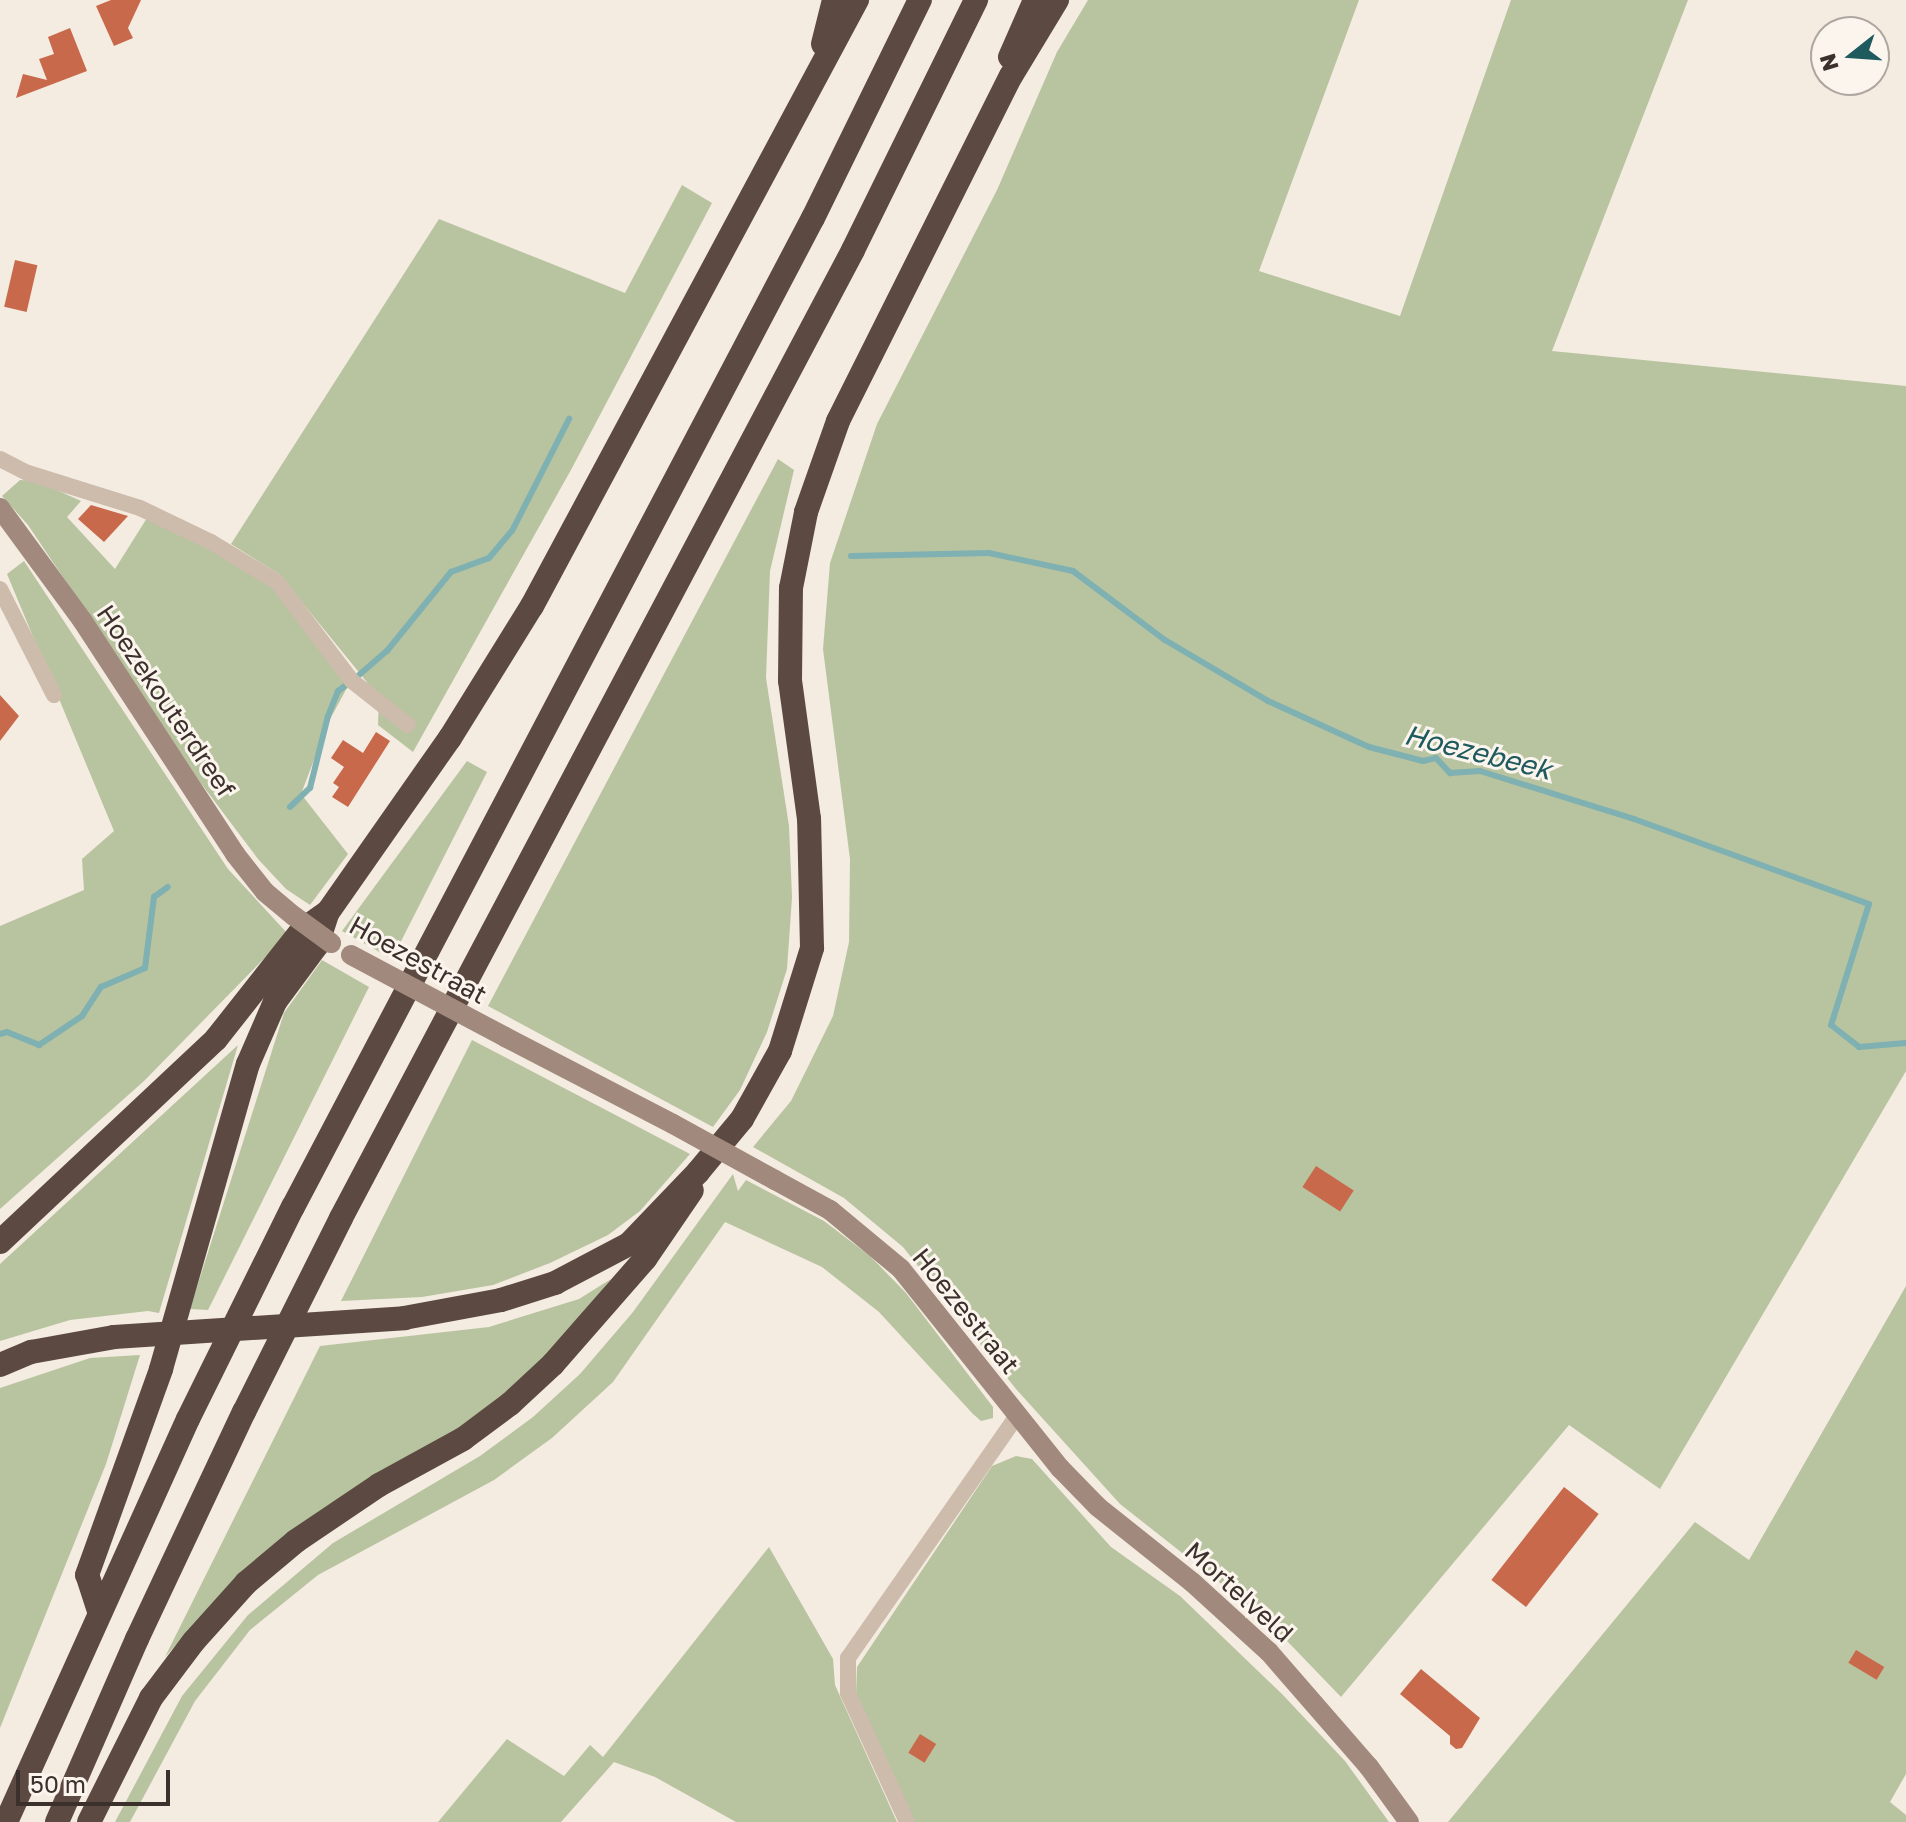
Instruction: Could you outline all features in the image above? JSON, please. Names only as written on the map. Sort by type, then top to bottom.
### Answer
[{"type":"highway","points":[[821,64],[834,0]]},
{"type":"highway","points":[[99,1611],[87,1575],[161,1369],[248,1064],[275,1002],[317,945],[328,912],[450,738],[532,606],[857,0]]},
{"type":"highway","points":[[6,1822],[188,1419],[293,1207],[813,218],[920,0]]},
{"type":"highway","points":[[57,1822],[137,1639],[244,1412],[327,1246],[853,250],[976,0]]},
{"type":"highway","points":[[1011,76],[1009,55],[1035,0]]},
{"type":"highway","points":[[0,1365],[31,1352],[114,1337],[404,1318],[501,1300],[555,1283],[629,1244],[698,1172],[742,1119],[780,1051],[812,948],[809,819],[790,681],[791,588],[806,512],[838,421],[1011,76],[1057,0]]},
{"type":"highway","points":[[0,1242],[216,1039],[302,930],[328,912]]},
{"type":"highway","points":[[89,1822],[151,1698],[194,1641],[246,1583],[296,1541],[379,1485],[463,1439],[510,1404],[553,1364],[645,1259],[689,1199],[698,1172]]},
{"type":"street","points":[[0,459],[28,473],[140,508],[211,542],[277,582],[352,681],[408,725]]},
{"type":"street","name":"Hoezekouterdreef","points":[[0,508],[82,620],[235,854],[265,892],[294,916]]},
{"type":"street","points":[[0,589],[54,695]]},
{"type":"street","name":"Hoezestraat","points":[[294,916],[351,955],[830,1210],[901,1269],[1017,1416]]},
{"type":"street","points":[[907,1822],[848,1693],[848,1658],[1017,1416]]},
{"type":"street","name":"Mortelveld","points":[[1017,1416],[1060,1468],[1098,1507],[1192,1582],[1269,1652],[1360,1755],[1409,1822]]},
{"type":"green space","points":[[1088,0],[1359,0],[1259,271],[1400,316],[1511,0],[1688,0],[1552,351],[1906,386],[1906,1071],[1660,1489],[1569,1425],[1341,1697],[1266,1619],[1120,1504],[1016,1389],[903,1247],[844,1198],[753,1147],[791,1101],[833,1016],[849,942],[850,859],[823,649],[830,563],[877,424],[997,190],[1057,52]]},
{"type":"green space","points":[[682,185],[712,203],[572,468],[413,752],[378,725],[379,697],[279,574],[231,544],[439,219],[625,293]]},
{"type":"green space","points":[[778,459],[794,470],[770,571],[766,678],[789,826],[792,897],[787,969],[767,1032],[740,1090],[713,1127],[488,1006]]},
{"type":"green space","points":[[20,480],[37,481],[81,501],[67,517],[115,569],[147,518],[190,538],[271,586],[349,684],[328,723],[301,794],[348,854],[310,905],[286,889],[258,859],[200,782],[28,525],[2,496]]},
{"type":"green space","points":[[24,561],[228,869],[288,934],[144,1081],[0,1209],[0,926],[84,890],[82,859],[114,831],[7,574]]},
{"type":"green space","points":[[467,761],[487,772],[392,959],[342,931]]},
{"type":"green space","points":[[322,960],[369,987],[208,1310],[190,1309],[284,1013]]},
{"type":"green space","points":[[472,1040],[690,1154],[640,1211],[608,1235],[550,1263],[493,1285],[422,1297],[341,1301]]},
{"type":"green space","points":[[238,1045],[159,1313],[148,1311],[70,1320],[0,1341],[0,1264]]},
{"type":"green space","points":[[733,1174],[738,1191],[746,1180],[824,1221],[870,1256],[906,1293],[993,1407],[993,1418],[981,1421],[973,1414],[879,1312],[822,1267],[725,1222],[613,1382],[552,1438],[494,1480],[318,1575],[250,1630],[195,1701],[130,1822],[115,1822],[182,1696],[248,1615],[333,1543],[480,1456],[533,1417],[580,1374],[633,1312]]},
{"type":"green space","points":[[611,1279],[539,1366],[493,1406],[198,1620],[165,1657],[320,1346],[489,1327],[579,1299]]},
{"type":"green space","points":[[1906,1286],[1906,1774],[1890,1802],[1906,1815],[1906,1822],[1448,1822],[1695,1522],[1749,1560]]},
{"type":"green space","points":[[140,1355],[106,1464],[0,1728],[0,1388],[90,1358]]},
{"type":"green space","points":[[1016,1456],[1032,1459],[1111,1547],[1180,1596],[1282,1694],[1345,1761],[1389,1822],[914,1822],[856,1694],[857,1667],[992,1466]]},
{"type":"green space","points":[[769,1547],[833,1659],[835,1685],[897,1822],[736,1822],[655,1777],[614,1762],[561,1822],[438,1822],[507,1739],[564,1776],[590,1745],[603,1757]]},
{"type":"building","points":[[111,0],[141,0],[128,28],[133,38],[114,46],[96,6]]},
{"type":"building","points":[[70,28],[87,71],[16,98],[23,74],[47,80],[39,59],[54,54],[48,37]]},
{"type":"building","points":[[15,260],[37,265],[27,312],[4,307]]},
{"type":"building","points":[[91,505],[128,516],[104,542],[78,519]]},
{"type":"building","points":[[0,695],[19,716],[0,741]]},
{"type":"building","points":[[376,732],[390,741],[348,807],[332,797],[339,787],[333,783],[344,767],[331,758],[343,740],[363,753]]},
{"type":"building","points":[[1316,1166],[1354,1191],[1340,1211],[1302,1187]]},
{"type":"building","points":[[1564,1487],[1599,1514],[1526,1607],[1491,1580]]},
{"type":"building","points":[[1856,1650],[1884,1667],[1877,1680],[1848,1663]]},
{"type":"building","points":[[1421,1669],[1480,1718],[1462,1748],[1456,1749],[1450,1744],[1450,1736],[1400,1694]]},
{"type":"building","points":[[920,1734],[936,1744],[924,1763],[908,1753]]},
{"type":"waterway","name":"Hoezebeek","points":[[359,675],[387,651],[451,572],[489,558],[512,531],[569,419]]},
{"type":"waterway","name":"Hoezebeek","points":[[851,556],[989,553],[1073,571],[1165,640],[1268,701],[1369,747],[1423,761],[1436,758],[1450,773],[1480,771],[1634,819],[1869,904],[1831,1025],[1859,1047],[1906,1043]]},
{"type":"waterway","name":"Hoezebeek","points":[[290,807],[310,788],[328,716],[338,691],[345,686]]},
{"type":"waterway","name":"Hoezebeek","points":[[0,1034],[7,1032],[39,1045],[82,1016],[101,987],[145,968],[154,897],[168,887]]}]
